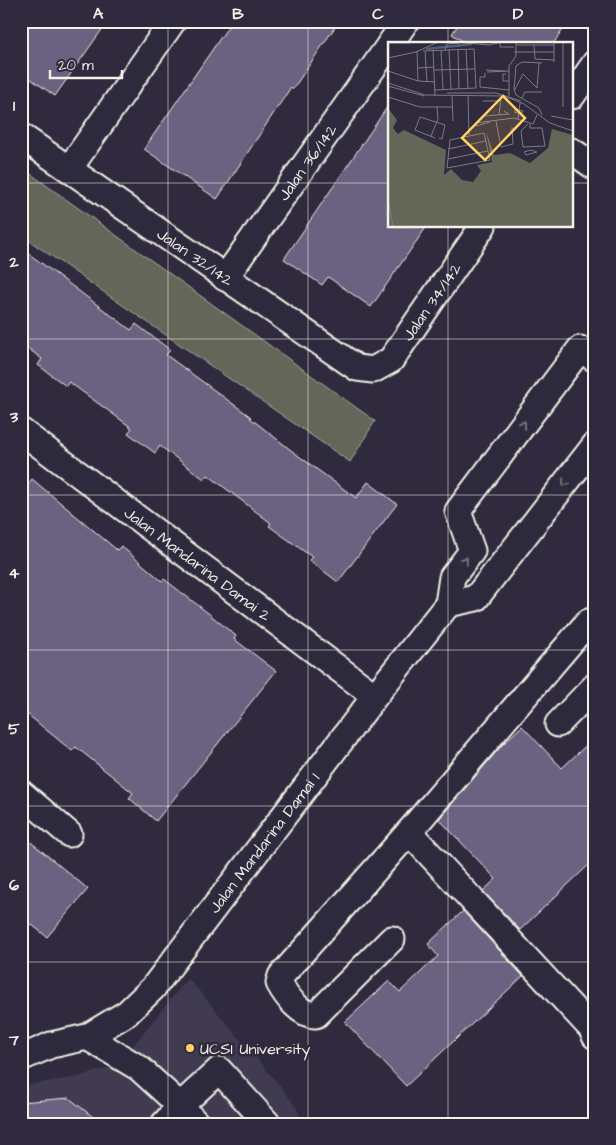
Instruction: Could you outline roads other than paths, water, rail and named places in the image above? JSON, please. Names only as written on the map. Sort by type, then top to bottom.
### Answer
[{"type":"street","points":[[69,169],[173,21]]},
{"type":"street","name":"Jalan 36/142","points":[[391,42],[406,21]]},
{"type":"street","name":"Jalan 36/142","points":[[225,278],[388,47]]},
{"type":"street","points":[[574,93],[595,63]]},
{"type":"street","name":"Jalan 32/142","points":[[21,136],[357,368],[373,370]]},
{"type":"street","points":[[574,152],[595,167]]},
{"type":"street","name":"Jalan 34/142","points":[[373,370],[391,360],[482,228]]},
{"type":"street","points":[[595,359],[580,349],[458,511],[472,551],[452,577],[448,604],[476,598],[595,445]]},
{"type":"street","name":"Jalan Mandarina Damai 2","points":[[21,431],[375,696]]},
{"type":"street","name":"Jalan Mandarina Damai 1","points":[[21,1058],[51,1045],[87,1038],[127,1013],[153,988],[375,696],[448,604]]},
{"type":"street","points":[[392,939],[316,1015],[309,1015],[303,1012],[279,983],[281,976],[409,832],[588,622],[595,620]]},
{"type":"street","points":[[558,724],[595,686]]},
{"type":"street","points":[[21,793],[69,834]]},
{"type":"street","points":[[409,832],[594,1029]]},
{"type":"street","points":[[87,1038],[138,1068],[180,1118],[219,1070],[268,1124]]},
{"type":"street","name":"Jalan Mandarina Damai 1","points":[[21,1044],[51,1045]]},
{"type":"place","name":"UCSI University","points":[[190,1048]]}]
